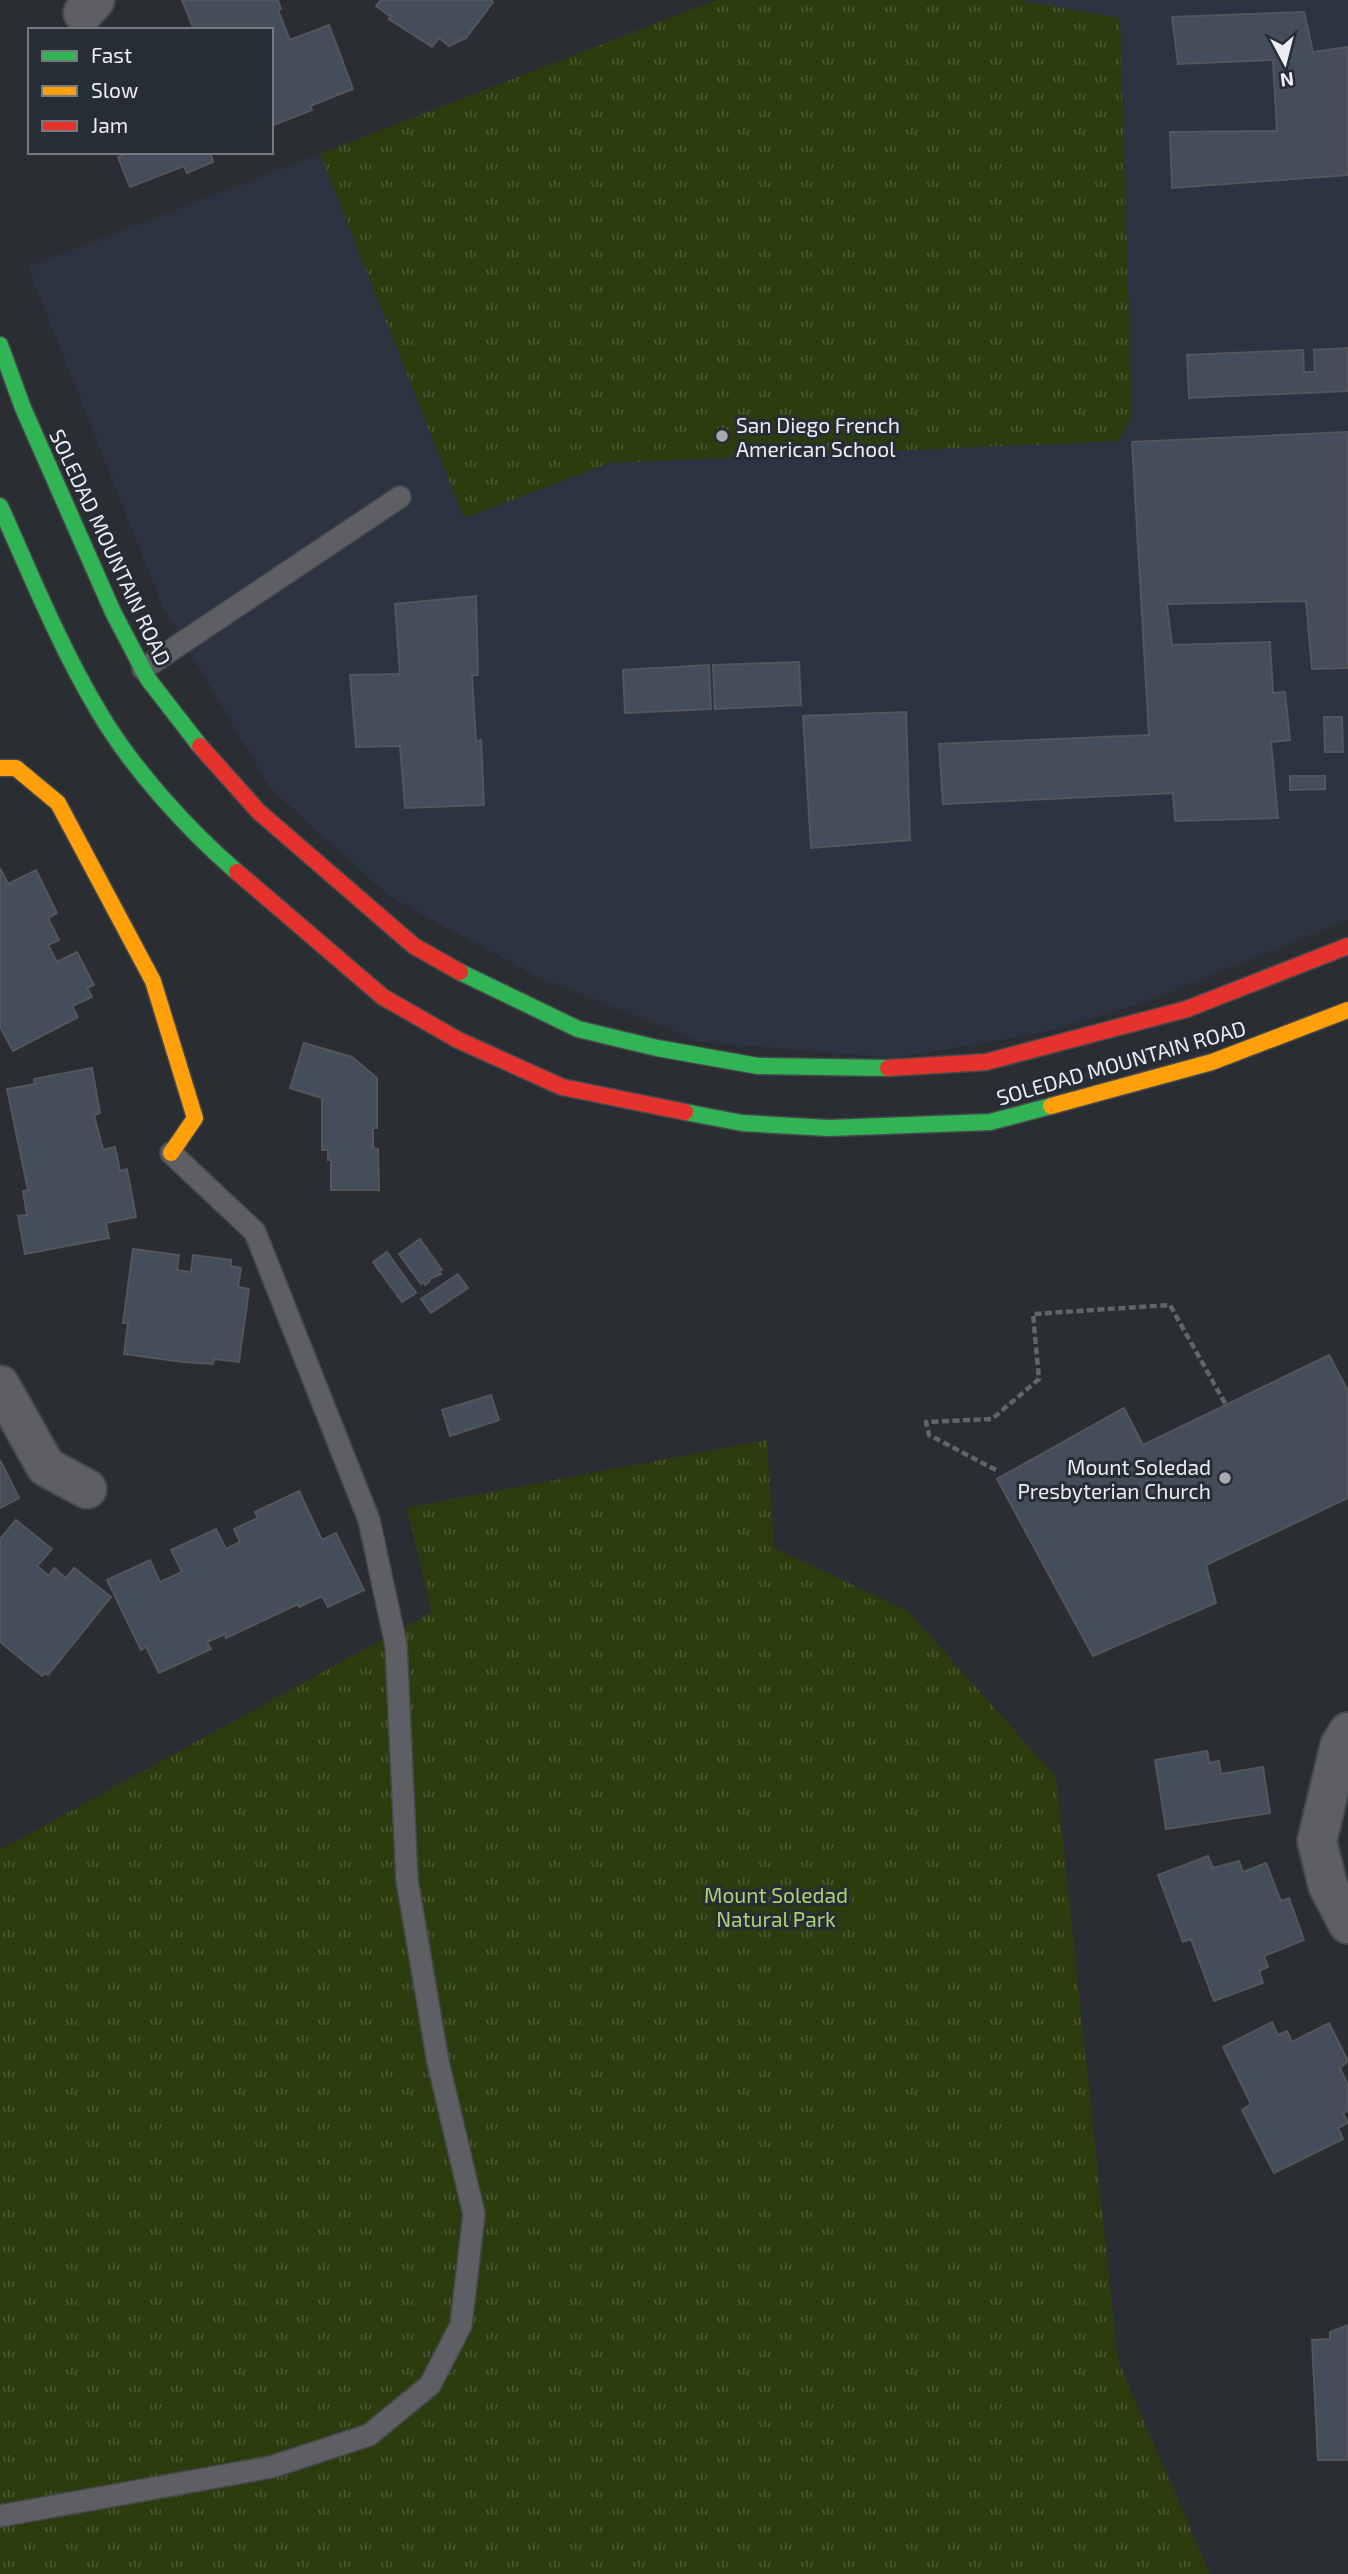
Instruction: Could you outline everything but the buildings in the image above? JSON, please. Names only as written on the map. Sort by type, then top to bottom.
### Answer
[{"type":"main road","name":"SOLEDAD MOUNTAIN ROAD","points":[[0,345],[28,421],[113,612],[143,669],[209,758],[259,812],[414,946],[484,986],[578,1029],[657,1048],[758,1066],[819,1069],[986,1062],[1187,1009],[1348,946]]},
{"type":"main road","name":"SOLEDAD MOUNTAIN ROAD","points":[[0,506],[51,619],[99,713],[152,784],[217,855],[383,997],[458,1040],[562,1087],[742,1124],[829,1128],[990,1122],[1212,1062],[1348,1010]]},
{"type":"main road","points":[[0,768],[16,768],[58,803],[153,981],[195,1118],[171,1153]]},
{"type":"street","points":[[0,1385],[46,1467],[87,1489]]},
{"type":"street","points":[[1348,1732],[1340,1745],[1317,1841],[1328,1886],[1348,1924]]},
{"type":"lane","points":[[143,669],[400,497]]},
{"type":"lane","points":[[0,2516],[271,2467],[369,2435],[430,2385],[461,2325],[474,2214],[438,2063],[407,1880],[396,1645],[369,1520],[255,1232],[171,1153]]},
{"type":"path","points":[[996,1470],[929,1435],[926,1422],[992,1419],[1039,1379],[1033,1314],[1170,1305],[1226,1405]]},
{"type":"shaded area","name":"San Diego French American School","points":[[716,0],[1348,0],[1348,920],[1141,1004],[1041,1033],[896,1058],[701,1042],[538,977],[390,897],[270,788],[162,605],[28,267]]},
{"type":"green space","points":[[716,0],[1017,0],[1120,18],[1132,417],[1118,441],[610,463],[464,518],[320,154]]},
{"type":"green space","name":"Mount Soledad Natural Park","points":[[767,1440],[774,1548],[908,1611],[1056,1777],[1118,2361],[1210,2574],[0,2574],[0,1850],[432,1612],[407,1508]]},
{"type":"traffic: fast","points":[[0,345],[23,408],[113,612],[148,679],[200,746]]},
{"type":"traffic: fast","points":[[0,506],[59,636],[112,733],[162,797],[199,837],[237,872]]},
{"type":"traffic: fast","points":[[460,972],[578,1029],[657,1048],[758,1066],[888,1068]]},
{"type":"traffic: fast","points":[[685,1112],[742,1123],[829,1128],[990,1122],[1051,1106]]},
{"type":"traffic: slow","points":[[0,768],[16,768],[58,803],[153,981],[195,1118],[171,1153]]},
{"type":"traffic: slow","points":[[1051,1106],[1212,1062],[1348,1010]]},
{"type":"traffic: jam","points":[[200,746],[259,812],[414,946],[460,972]]},
{"type":"traffic: jam","points":[[237,872],[383,997],[458,1040],[562,1087],[685,1112]]},
{"type":"traffic: jam","points":[[888,1068],[986,1062],[1187,1009],[1348,946]]},
{"type":"place","name":"San Diego French American School","points":[[722,436]]},
{"type":"place","name":"Mount Soledad Presbyterian Church","points":[[1225,1478]]}]
